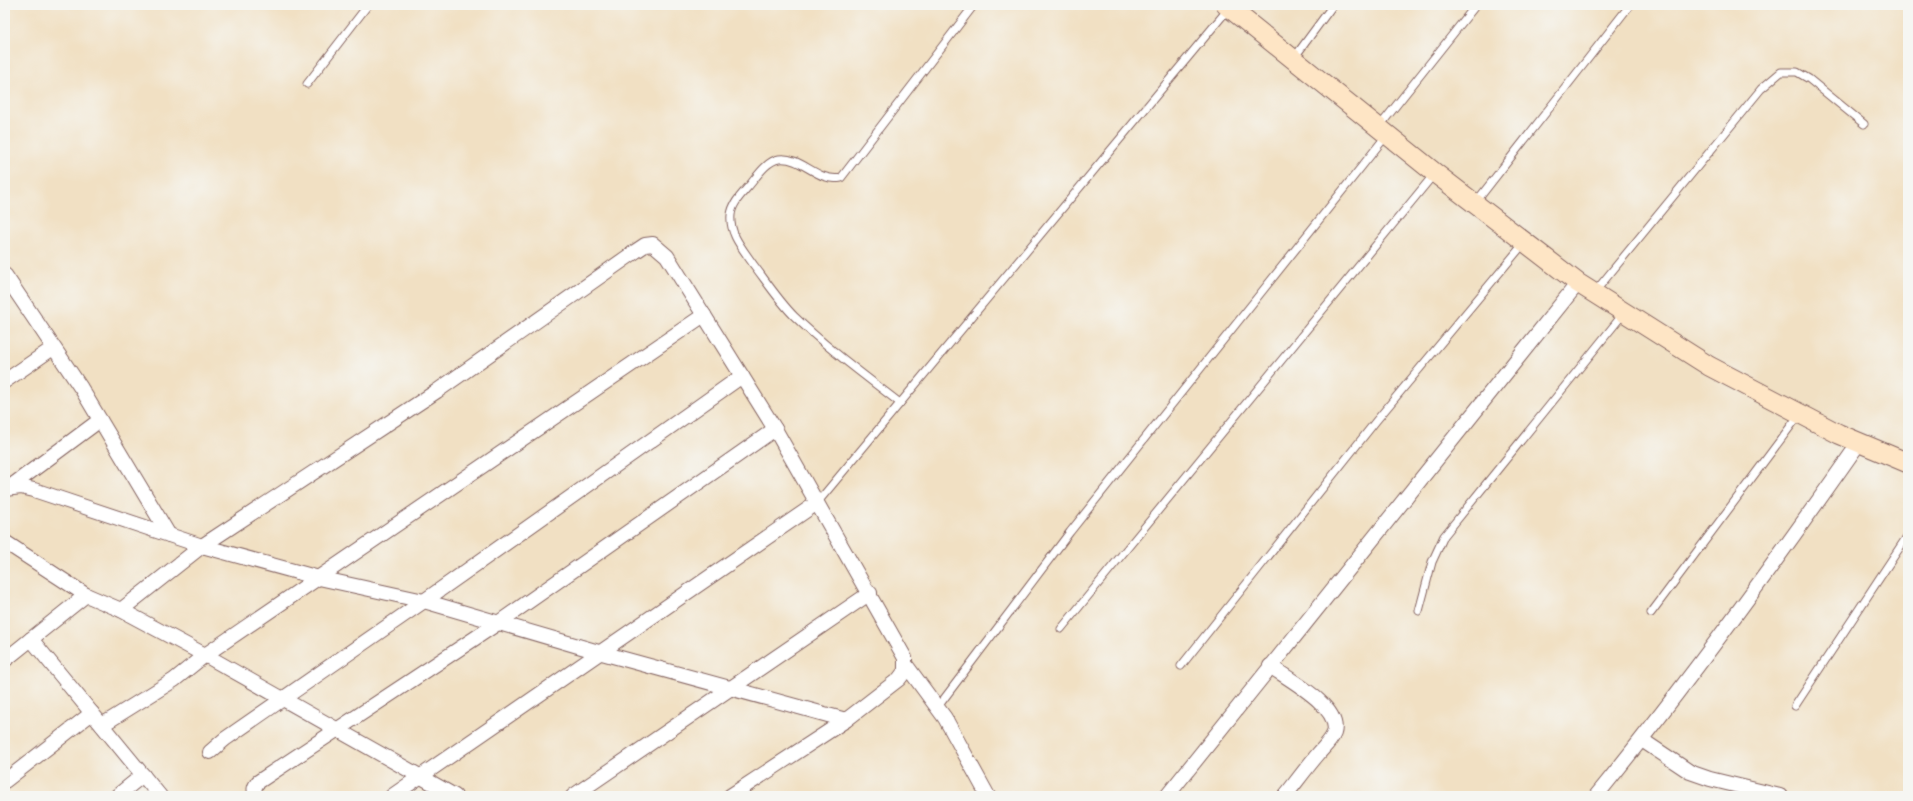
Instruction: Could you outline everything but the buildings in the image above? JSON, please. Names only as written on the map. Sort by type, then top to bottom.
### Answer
[{"type":"main road","points":[[1228,6],[1436,173],[1586,288],[1708,366],[1800,414],[1908,463]]},
{"type":"street","points":[[121,610],[202,546],[437,391],[645,245],[653,244],[667,256],[775,429],[817,504],[870,593],[903,653],[906,665],[937,708],[988,796]]},
{"type":"street","points":[[7,281],[100,420],[169,535]]},
{"type":"street","points":[[1171,795],[1270,666],[1586,288]]},
{"type":"street","points":[[102,726],[174,680],[205,655],[704,315]]},
{"type":"street","points":[[5,381],[53,348]]},
{"type":"street","points":[[210,752],[225,739],[424,601],[742,376]]},
{"type":"street","points":[[11,485],[100,420]]},
{"type":"street","points":[[257,796],[254,791],[254,786],[258,782],[498,623],[775,429]]},
{"type":"street","points":[[1596,796],[1642,740],[1775,562],[1859,442]]},
{"type":"street","points":[[11,485],[56,496],[202,546],[319,578],[424,601],[602,653],[731,687],[846,720]]},
{"type":"street","points":[[392,796],[817,504]]},
{"type":"street","points":[[6,544],[86,595],[121,610],[205,655],[282,700],[338,729],[455,796]]},
{"type":"street","points":[[573,796],[870,593]]},
{"type":"street","points":[[5,660],[86,595]]},
{"type":"street","points":[[31,639],[160,796]]},
{"type":"street","points":[[730,796],[846,720],[899,679],[905,671],[906,665]]},
{"type":"street","points":[[1270,666],[1323,705],[1331,714],[1335,726],[1334,733],[1330,739],[1285,796]]},
{"type":"street","points":[[5,781],[92,714]]},
{"type":"street","points":[[1642,740],[1690,772],[1773,795]]},
{"type":"street","points":[[117,796],[143,775]]},
{"type":"lane","points":[[306,84],[368,5]]},
{"type":"lane","points":[[900,403],[836,353],[794,316],[737,242],[732,226],[731,215],[734,205],[742,194],[769,164],[778,159],[790,160],[833,180],[841,178],[974,5]]},
{"type":"lane","points":[[1293,58],[1333,5]]},
{"type":"lane","points":[[937,708],[1070,532],[1383,130],[1476,5]]},
{"type":"lane","points":[[1476,203],[1630,5]]},
{"type":"lane","points":[[817,504],[1228,6]]},
{"type":"lane","points":[[1586,288],[1761,89],[1781,72],[1788,70],[1797,72],[1809,79],[1864,124]]},
{"type":"lane","points":[[1061,629],[1436,173]]},
{"type":"lane","points":[[1181,666],[1376,420],[1525,242]]},
{"type":"lane","points":[[1419,611],[1432,562],[1444,536],[1624,312]]},
{"type":"lane","points":[[1651,613],[1800,414]]},
{"type":"lane","points":[[1795,706],[1908,534]]}]
